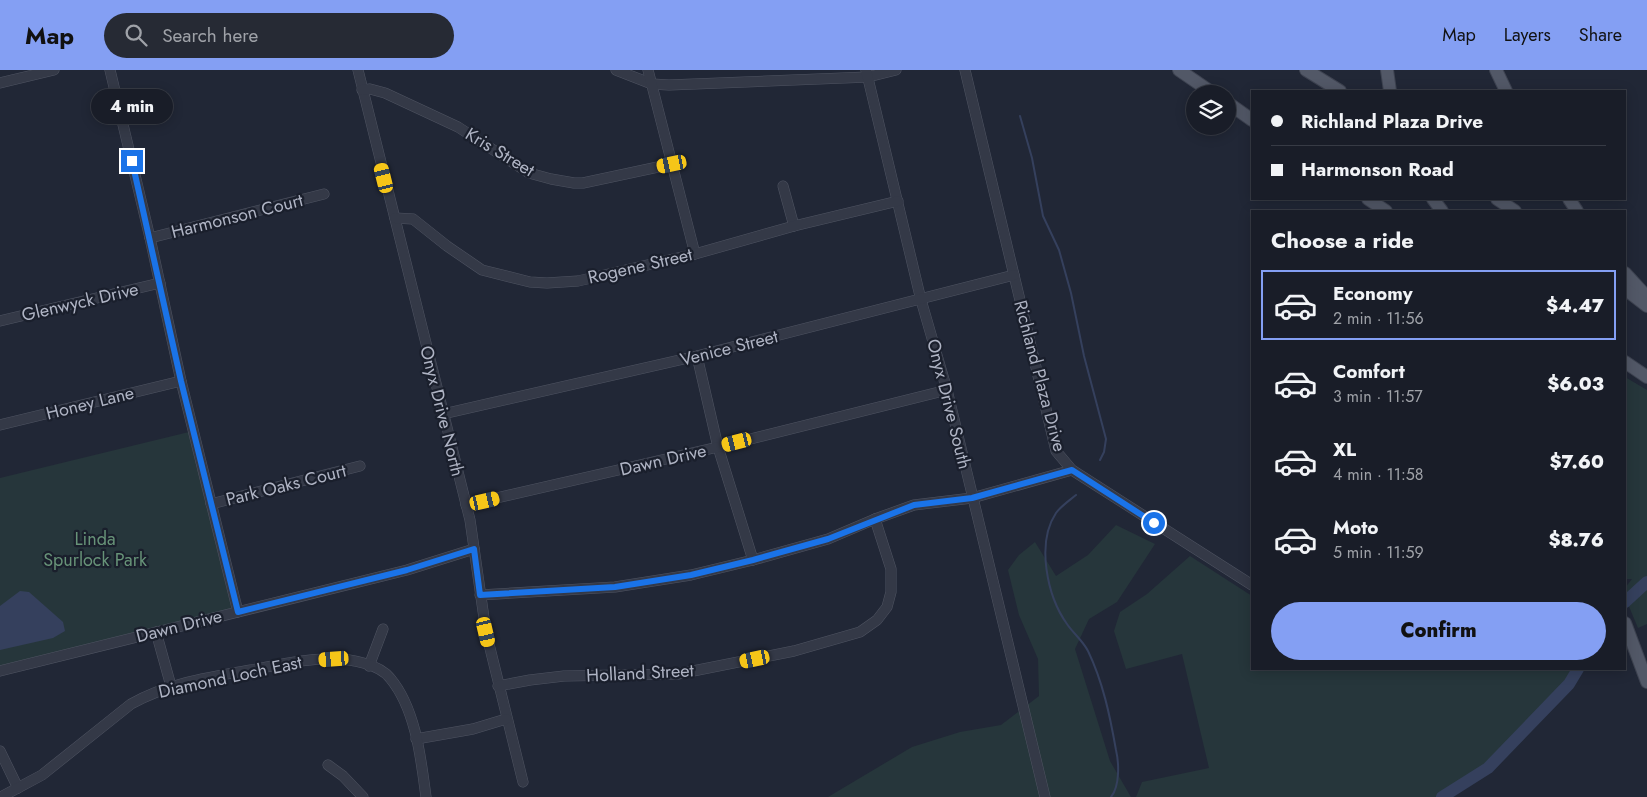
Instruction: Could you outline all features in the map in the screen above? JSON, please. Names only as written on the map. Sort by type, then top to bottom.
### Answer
[{"type":"main road","points":[[1179,70],[1201,85]]},
{"type":"main road","points":[[1306,70],[1338,90]]},
{"type":"main road","points":[[1387,70],[1390,90]]},
{"type":"main road","points":[[1496,70],[1506,90]]},
{"type":"main road","points":[[1236,109],[1251,119]]},
{"type":"main road","points":[[1370,200],[1384,210]]},
{"type":"main road","points":[[1498,200],[1514,210]]},
{"type":"main road","points":[[1626,274],[1647,297]]},
{"type":"main road","points":[[1626,290],[1647,306]]},
{"type":"main road","points":[[1626,363],[1647,378]]},
{"type":"main road","points":[[1626,367],[1647,378]]},
{"type":"main road","points":[[1626,626],[1647,682]]},
{"type":"street","points":[[0,83],[54,70]]},
{"type":"street","points":[[110,70],[150,238],[181,381],[238,612]]},
{"type":"street","name":"Onyx Drive North","points":[[358,70],[466,505],[474,549],[481,611],[523,782]]},
{"type":"street","points":[[616,70],[652,84],[669,85],[896,70]]},
{"type":"street","points":[[648,70],[695,254]]},
{"type":"street","name":"Richland Plaza Drive","points":[[965,70],[1056,452],[1072,470],[1251,584]]},
{"type":"street","name":"Onyx Drive South","points":[[867,73],[921,300],[947,390],[1045,797]]},
{"type":"street","name":"Kris Street","points":[[362,90],[370,89],[385,93],[458,127],[529,173],[551,179],[583,183],[672,164]]},
{"type":"street","points":[[783,186],[794,226]]},
{"type":"street","name":"Harmonson Court","points":[[150,238],[324,194]]},
{"type":"street","name":"Rogene Street","points":[[395,218],[413,219],[454,252],[482,270],[530,282],[547,283],[578,281],[695,254],[794,226],[898,201]]},
{"type":"street","name":"Venice Street","points":[[443,414],[698,356],[1014,276]]},
{"type":"street","name":"Glenwyck Drive","points":[[0,321],[160,283]]},
{"type":"street","points":[[698,356],[718,447],[753,560]]},
{"type":"street","name":"Honey Lane","points":[[0,425],[181,381]]},
{"type":"street","name":"Dawn Drive","points":[[466,505],[718,447],[947,390]]},
{"type":"street","name":"Park Oaks Court","points":[[211,504],[360,466]]},
{"type":"street","points":[[480,595],[615,587],[691,575],[828,539],[914,505],[972,498],[1072,470]]},
{"type":"street","name":"Holland Street","points":[[498,686],[564,676],[678,674],[794,651],[860,632],[882,614],[887,607],[891,592],[891,569],[876,519]]},
{"type":"street","name":"Dawn Drive","points":[[0,671],[407,570],[474,549]]},
{"type":"street","points":[[369,666],[382,629]]},
{"type":"street","points":[[156,632],[171,686]]},
{"type":"street","name":"Diamond Loch East","points":[[1,797],[42,775],[131,704],[148,695],[171,686],[216,676],[303,661],[334,659],[358,662],[390,677],[401,694],[416,739],[426,797]]},
{"type":"street","points":[[416,739],[473,730],[506,719]]},
{"type":"street","points":[[0,751],[18,788]]},
{"type":"street","points":[[328,765],[343,776],[363,797]]},
{"type":"green space","points":[[1626,378],[1647,390],[1647,624],[1638,628],[1626,599],[1626,587],[1632,579],[1626,579]]},
{"type":"green space","name":"Linda Spurlock Park","points":[[189,432],[232,609],[0,669],[0,478]]},
{"type":"green space","points":[[1116,525],[1155,544],[1117,602],[1089,619],[1075,649],[1110,761],[1131,797],[828,797],[912,747],[960,732],[1001,725],[1039,696],[1038,659],[1019,615],[1008,570],[1019,555],[1035,542],[1056,576],[1088,555]]},
{"type":"green space","points":[[1190,556],[1251,595],[1251,670],[1577,670],[1569,684],[1488,768],[1442,797],[1136,797],[1142,782],[1209,768],[1182,654],[1126,669],[1114,631],[1120,612],[1147,594]]},
{"type":"water","points":[[20,591],[29,592],[63,622],[65,631],[53,638],[0,650],[0,606]]},
{"type":"waterway","points":[[1020,116],[1032,158],[1043,216],[1059,250],[1071,293],[1084,356],[1106,439],[1104,452],[1100,460]]},
{"type":"waterway","points":[[1076,495],[1058,510],[1050,525],[1046,539],[1046,569],[1049,584],[1060,612],[1088,651],[1102,687],[1118,761],[1116,787],[1111,797]]},
{"type":"waterway","points":[[1626,601],[1647,582]]},
{"type":"waterway","points":[[1442,797],[1488,768],[1569,684],[1577,670]]},
{"type":"route","points":[[132,161],[181,381],[238,612],[407,570],[474,549],[480,595],[615,587],[691,575],[828,539],[914,505],[972,498],[1072,470],[1154,523]]}]
